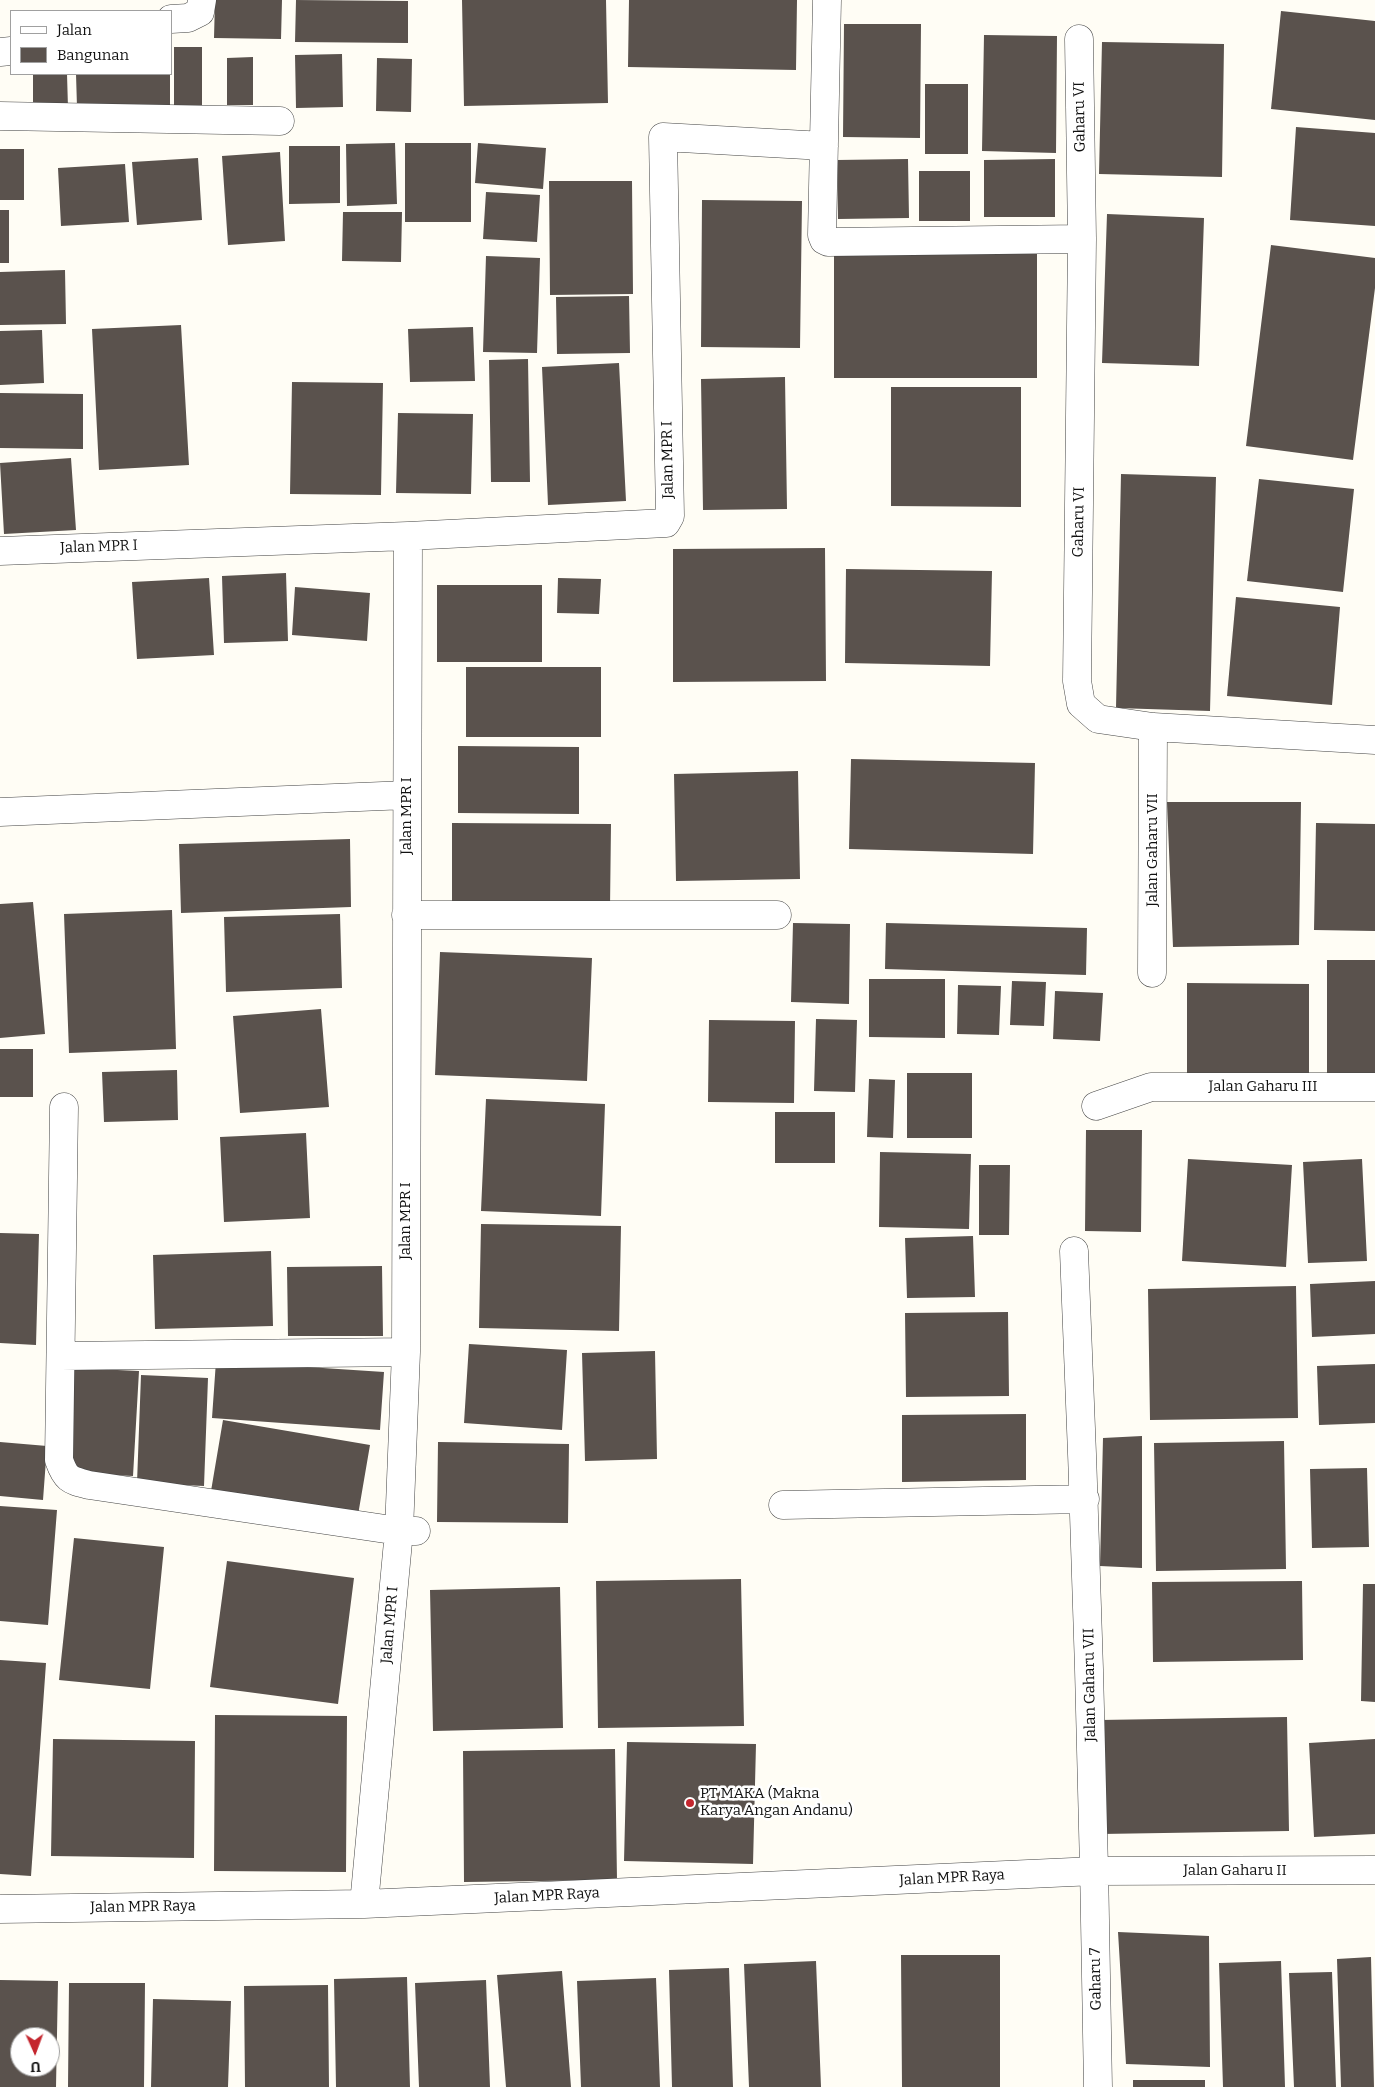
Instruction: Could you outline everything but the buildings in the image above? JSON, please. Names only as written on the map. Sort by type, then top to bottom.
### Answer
[{"type":"street","points":[[172,19],[194,16],[200,12],[202,0]]},
{"type":"street","points":[[827,0],[822,235],[824,240],[828,242],[1082,239]]},
{"type":"street","name":"Gaharu VI","points":[[1078,39],[1082,239],[1077,671],[1081,704],[1098,719],[1153,727],[1375,740]]},
{"type":"street","points":[[0,116],[280,121]]},
{"type":"street","name":"Jalan MPR I","points":[[0,551],[408,536],[664,524],[669,520],[663,138],[824,146]]},
{"type":"street","name":"Jalan MPR I","points":[[364,1904],[408,1531],[406,915],[408,536]]},
{"type":"street","name":"Jalan Gaharu VII","points":[[1152,973],[1153,727]]},
{"type":"street","points":[[0,812],[407,795]]},
{"type":"street","points":[[406,915],[777,915]]},
{"type":"street","name":"Jalan Gaharu III","points":[[1096,1106],[1150,1087],[1375,1086]]},
{"type":"street","points":[[64,1107],[59,1460],[63,1471],[70,1480],[89,1485],[408,1531]]},
{"type":"street","name":"Jalan Gaharu VII","points":[[1074,1251],[1085,1499],[1095,1871]]},
{"type":"street","points":[[61,1356],[406,1352]]},
{"type":"street","points":[[783,1505],[1085,1499]]},
{"type":"street","name":"Jalan Gaharu II","points":[[1095,1871],[1375,1870]]},
{"type":"street","name":"Jalan MPR Raya","points":[[0,1909],[364,1904],[1095,1871]]},
{"type":"street","name":"Gaharu 7","points":[[1095,1871],[1098,2087]]},
{"type":"place","name":"PT MAKA (Makna Karya Angan Andanu)","points":[[690,1803]]}]
